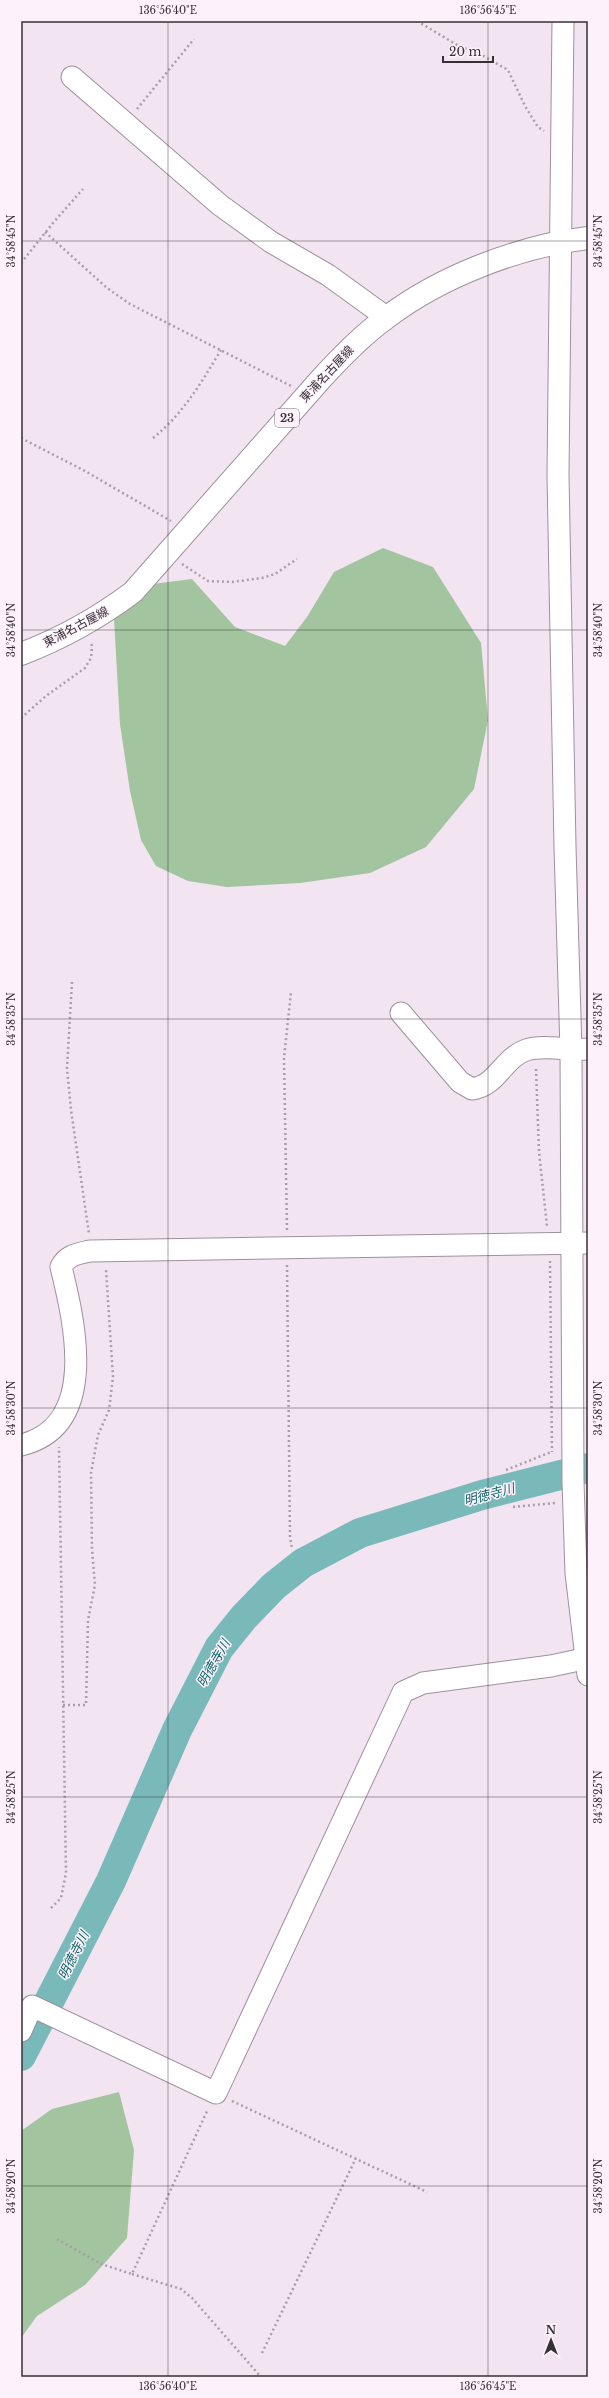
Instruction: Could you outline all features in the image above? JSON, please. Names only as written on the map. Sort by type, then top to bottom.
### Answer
[{"type":"main road","name":"東浦名古屋線","points":[[21,654],[98,618],[133,592],[347,351],[386,318],[422,294],[500,257],[562,241],[588,238]]},
{"type":"street","points":[[21,2031],[32,2006],[216,2093],[403,1692],[423,1683],[551,1666],[587,1664],[576,1572],[574,1490],[579,1243],[579,1050],[564,847],[558,475],[562,241],[563,21]]},
{"type":"street","points":[[72,77],[220,205],[271,242],[328,275],[386,318]]},
{"type":"street","points":[[401,1013],[460,1082],[472,1088],[484,1086],[491,1082],[509,1061],[526,1050],[536,1048],[579,1050]]},
{"type":"street","points":[[21,1445],[46,1436],[62,1419],[73,1395],[76,1373],[72,1313],[61,1267],[65,1259],[75,1254],[96,1251],[579,1243]]},
{"type":"path","points":[[417,21],[462,48],[474,50],[508,70],[538,127],[547,133],[562,136]]},
{"type":"path","points":[[127,125],[134,113],[194,39]]},
{"type":"path","points":[[21,263],[45,232],[83,190]]},
{"type":"path","points":[[45,232],[107,288],[130,304],[286,383],[306,396]]},
{"type":"path","points":[[153,438],[169,425],[189,401],[221,350]]},
{"type":"path","points":[[21,438],[85,471],[188,530]]},
{"type":"path","points":[[168,553],[199,577],[216,583],[262,578],[275,574],[297,559]]},
{"type":"path","points":[[21,718],[46,696],[85,668],[90,658],[92,647],[90,638],[82,626]]},
{"type":"path","points":[[63,1705],[86,1705],[88,1620],[95,1585],[92,1549],[91,1473],[98,1435],[109,1410],[113,1377],[110,1312],[96,1251],[71,1110],[68,1068],[72,982]]},
{"type":"path","points":[[291,992],[284,1058],[290,1537],[292,1548]]},
{"type":"path","points":[[51,1908],[61,1898],[66,1873],[59,1443],[52,1430]]},
{"type":"path","points":[[506,1470],[552,1452],[574,1451]]},
{"type":"path","points":[[513,1507],[552,1504],[574,1490]]},
{"type":"path","points":[[132,2274],[216,2093],[427,2192]]},
{"type":"path","points":[[262,2352],[356,2158]]},
{"type":"path","points":[[57,2238],[101,2264],[181,2289],[192,2298],[261,2377]]},
{"type":"green space","points":[[383,548],[433,567],[481,643],[488,720],[474,789],[426,847],[370,873],[300,883],[227,887],[188,881],[156,866],[141,840],[130,791],[120,724],[114,619],[153,584],[192,579],[235,627],[285,646],[307,617],[334,572]]},
{"type":"green space","points":[[119,2092],[134,2150],[127,2238],[85,2285],[37,2316],[21,2338],[21,2131],[52,2109]]},
{"type":"waterway","name":"明徳寺川","points":[[21,2056],[111,1881],[177,1730],[219,1648],[244,1617],[274,1586],[303,1563],[360,1533],[482,1495],[588,1468]]}]
